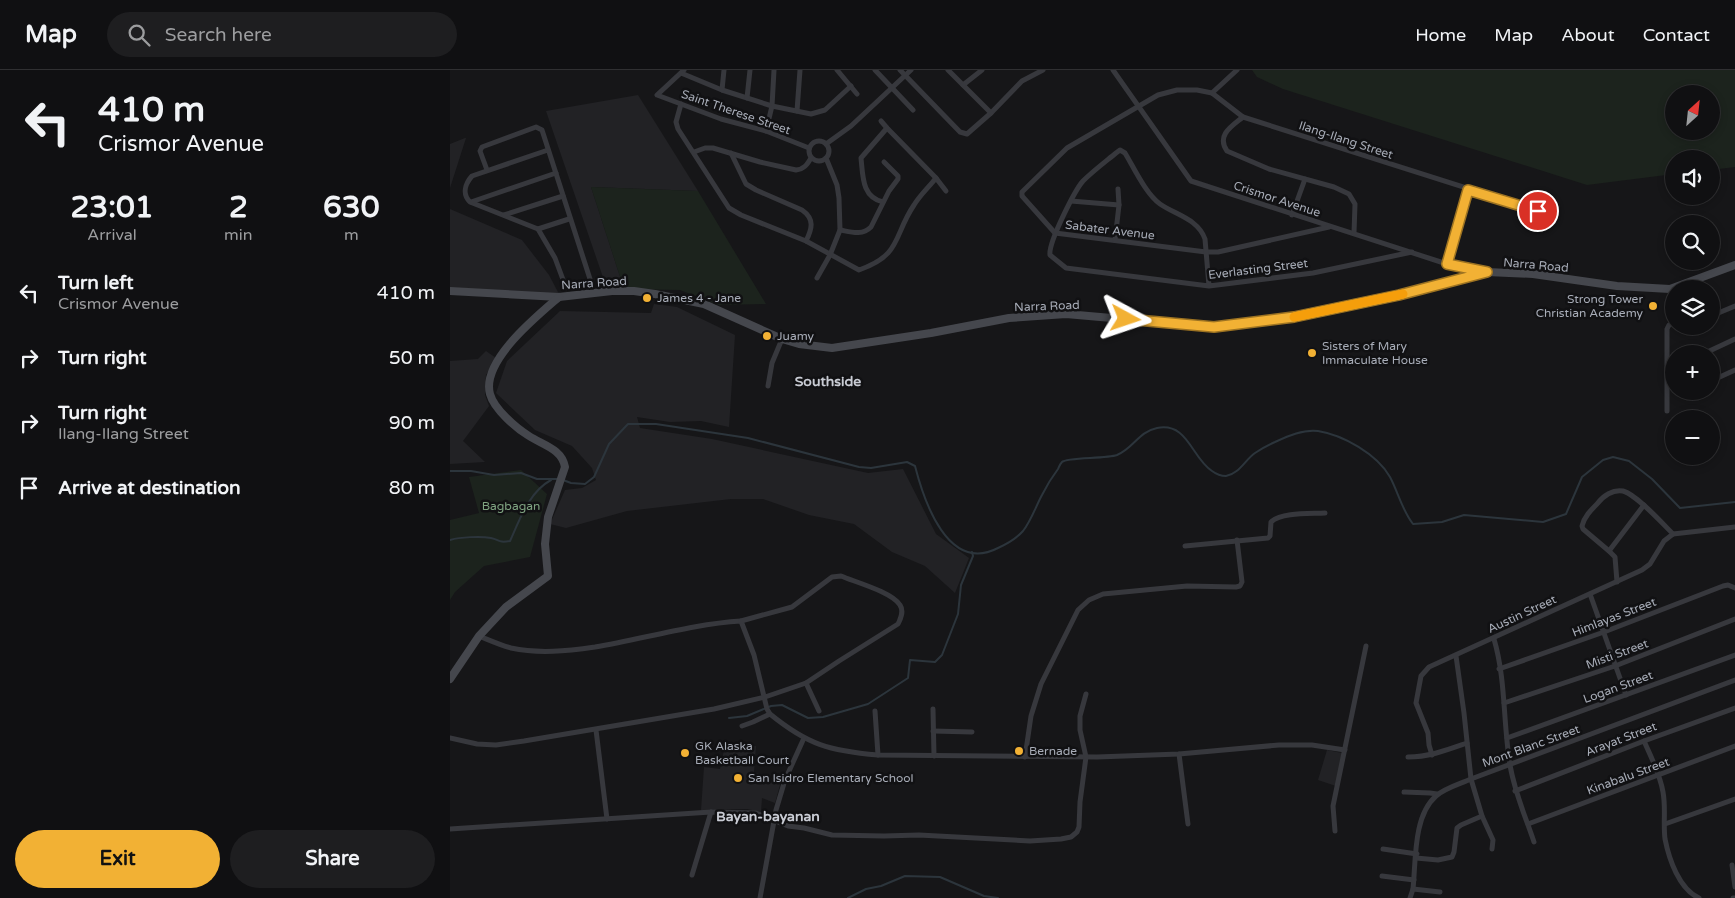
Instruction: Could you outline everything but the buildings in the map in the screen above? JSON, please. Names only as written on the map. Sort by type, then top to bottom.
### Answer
[{"type":"street","points":[[722,90],[724,70]]},
{"type":"street","points":[[747,98],[750,70]]},
{"type":"street","points":[[766,131],[772,106],[774,70]]},
{"type":"street","points":[[797,111],[800,70]]},
{"type":"street","points":[[837,70],[857,94]]},
{"type":"street","points":[[875,70],[913,110]]},
{"type":"street","points":[[900,70],[963,134],[967,134],[991,113],[1022,81],[1043,70]]},
{"type":"street","points":[[826,144],[851,126],[912,70]]},
{"type":"street","points":[[948,70],[991,113]]},
{"type":"street","points":[[963,85],[982,70]]},
{"type":"street","name":"Crismor Avenue","points":[[1113,70],[1191,181],[1447,264],[1487,272]]},
{"type":"street","points":[[1138,106],[1158,95],[1177,90],[1197,90],[1212,93],[1237,70]]},
{"type":"street","points":[[683,72],[722,90],[772,106],[811,114],[825,110],[851,86]]},
{"type":"street","name":"Saint Therese Street","points":[[683,72],[657,95],[721,119],[766,131],[809,148]]},
{"type":"street","name":"Ilang-Ilang Street","points":[[1212,93],[1243,117],[1468,190],[1555,216]]},
{"type":"street","points":[[682,104],[676,122],[678,129],[729,208],[741,215],[806,241],[859,270],[874,265],[888,255],[913,205],[936,178]]},
{"type":"street","name":"Sabater Avenue","points":[[1138,106],[1067,148],[1024,188],[1022,196],[1055,233],[1218,252],[1329,227]]},
{"type":"street","points":[[1243,117],[1227,130],[1222,140],[1226,151],[1269,169],[1334,187],[1349,194],[1356,204],[1354,233]]},
{"type":"street","points":[[881,120],[946,191]]},
{"type":"street","points":[[486,170],[480,151],[482,147],[536,127],[542,130],[590,279],[591,293]]},
{"type":"street","points":[[883,202],[873,200],[868,194],[863,178],[861,158],[887,128]]},
{"type":"street","points":[[811,158],[809,148],[812,144],[816,141],[826,144]]},
{"type":"street","points":[[811,158],[820,161],[826,158],[829,153],[826,144]]},
{"type":"street","points":[[694,152],[705,148],[713,148],[796,170],[806,166],[811,158]]},
{"type":"street","points":[[548,150],[472,176],[468,180],[465,190],[467,199],[470,202],[538,229],[555,258],[565,285]]},
{"type":"street","points":[[1055,233],[1082,182],[1120,150],[1125,153],[1144,185],[1158,203],[1197,225],[1202,232],[1205,239],[1209,286]]},
{"type":"street","points":[[730,153],[746,184],[809,214],[812,222],[811,232],[806,241]]},
{"type":"street","points":[[817,278],[830,255],[840,230],[837,185],[826,158]]},
{"type":"street","points":[[840,230],[862,233],[867,232],[871,228],[889,191],[898,179],[898,176],[884,162]]},
{"type":"street","points":[[470,202],[556,173]]},
{"type":"street","points":[[1292,215],[1305,179]]},
{"type":"street","points":[[1115,240],[1119,206],[1118,189]]},
{"type":"street","points":[[1447,264],[1468,190]]},
{"type":"street","points":[[504,215],[562,196]]},
{"type":"street","points":[[1071,201],[1119,206]]},
{"type":"street","points":[[806,212],[809,205]]},
{"type":"street","points":[[538,229],[570,219]]},
{"type":"street","name":"Everlasting Street","points":[[1055,233],[1049,251],[1050,255],[1066,268],[1209,286],[1313,273],[1412,252]]},
{"type":"street","name":"Narra Road","points":[[450,291],[559,297],[634,291],[676,297],[704,304],[800,344],[832,348],[931,333],[1009,318],[1066,314],[1214,327],[1294,317],[1399,295],[1487,272],[1532,274],[1617,286],[1670,289],[1735,265]]},
{"type":"street","points":[[450,679],[479,636],[506,607],[548,576],[545,544],[548,517],[565,467],[561,455],[529,436],[503,415],[490,395],[489,386],[490,374],[502,354],[519,334],[559,297]]},
{"type":"street","points":[[1720,312],[1735,306]]},
{"type":"street","points":[[768,386],[772,363],[782,338]]},
{"type":"street","points":[[1720,346],[1735,339]]},
{"type":"street","points":[[1720,377],[1735,370]]},
{"type":"street","points":[[1617,582],[1616,561],[1609,551],[1583,530],[1582,526],[1584,519],[1601,498],[1606,495],[1624,491],[1631,495],[1673,534],[1735,527]]},
{"type":"street","points":[[1609,551],[1644,506]]},
{"type":"street","points":[[1185,546],[1268,538],[1270,536],[1271,522],[1275,518],[1285,515],[1325,513]]},
{"type":"street","name":"Austin Street","points":[[1432,755],[1428,733],[1416,703],[1421,676],[1429,667],[1494,639],[1648,567],[1664,541],[1673,534]]},
{"type":"street","points":[[1024,757],[1031,716],[1041,684],[1078,610],[1089,600],[1103,594],[1187,586],[1240,586],[1242,582],[1237,540]]},
{"type":"street","points":[[450,738],[477,744],[496,745],[714,709],[765,697],[806,684],[818,677],[839,661],[898,624],[902,614],[900,606],[883,593],[837,576],[832,577],[792,606],[741,621],[691,628],[621,643],[565,652],[530,651],[511,648],[479,636]]},
{"type":"street","name":"Himlayas Street","points":[[1499,669],[1604,632],[1723,586],[1728,585],[1735,588]]},
{"type":"street","points":[[1590,594],[1626,695]]},
{"type":"street","name":"Misti Street","points":[[1504,703],[1616,666],[1735,619]]},
{"type":"street","points":[[741,621],[754,655],[768,710],[804,738],[818,745],[830,748],[878,755],[1024,757],[1179,754],[1279,745],[1312,745],[1345,750]]},
{"type":"street","points":[[1494,639],[1515,791],[1534,842]]},
{"type":"street","points":[[1335,831],[1333,806],[1366,646]]},
{"type":"street","name":"Logan Street","points":[[1507,738],[1735,655]]},
{"type":"street","points":[[1456,656],[1471,779],[1482,816],[1492,840],[1492,849]]},
{"type":"street","name":"Mont Blanc Street","points":[[1437,794],[1510,764],[1735,680]]},
{"type":"street","points":[[806,684],[819,711]]},
{"type":"street","points":[[450,829],[711,812],[756,813],[788,826],[832,834],[919,835],[1030,841],[1060,839],[1072,836],[1079,827],[1086,757],[1080,730],[1080,716],[1086,694]]},
{"type":"street","name":"Arayat Street","points":[[1515,791],[1735,708]]},
{"type":"street","points":[[933,709],[934,756]]},
{"type":"street","points":[[742,726],[753,722],[768,710]]},
{"type":"street","points":[[875,711],[878,755]]},
{"type":"street","points":[[596,730],[607,819]]},
{"type":"street","points":[[933,731],[972,732]]},
{"type":"street","points":[[760,898],[774,820],[785,780],[804,738]]},
{"type":"street","points":[[1644,741],[1658,775],[1665,808],[1665,837],[1673,865],[1686,887],[1699,898]]},
{"type":"street","points":[[1408,757],[1432,755],[1467,743]]},
{"type":"street","name":"Kinabalu Street","points":[[1528,824],[1735,746]]},
{"type":"street","points":[[1179,754],[1188,824]]},
{"type":"street","points":[[1404,792],[1437,794]]},
{"type":"street","points":[[1410,898],[1413,889],[1421,818],[1427,806],[1437,794]]},
{"type":"street","points":[[1665,824],[1735,799]]},
{"type":"street","points":[[692,876],[711,812]]},
{"type":"street","points":[[1383,849],[1438,860],[1452,857],[1457,828],[1482,816]]},
{"type":"street","points":[[1732,865],[1735,887]]},
{"type":"street","points":[[1382,876],[1414,880]]},
{"type":"street","points":[[1413,889],[1440,892]]},
{"type":"shaded area","points":[[638,95],[698,191],[591,187],[624,289],[607,289],[546,111]]},
{"type":"shaded area","points":[[466,138],[450,188],[450,144]]},
{"type":"shaded area","points":[[450,209],[522,240],[549,275],[559,294],[450,294]]},
{"type":"shaded area","points":[[654,304],[677,307],[735,335],[729,427],[701,421],[670,422],[637,417],[640,428],[712,439],[868,473],[903,469],[936,534],[969,558],[955,593],[925,566],[892,552],[854,524],[809,515],[763,499],[731,499],[627,511],[566,528],[550,524],[565,490],[582,488],[596,480],[592,468],[572,446],[535,430],[496,393],[507,361],[560,311],[651,313]]},
{"type":"shaded area","points":[[486,351],[496,358],[486,375],[485,395],[489,406],[463,441],[485,462],[450,464],[450,361],[478,359]]},
{"type":"shaded area","name":"San Isidro Elementary School","points":[[756,746],[754,772],[781,781],[775,803],[762,798],[761,812],[747,809],[701,810],[704,767],[720,769],[724,750]]},
{"type":"shaded area","points":[[1327,750],[1342,753],[1336,786],[1318,780]]},
{"type":"green space","points":[[1252,70],[1735,70],[1735,167],[1720,169],[1720,150],[1665,150],[1665,175],[1587,185],[1283,89],[1257,77]]},
{"type":"green space","points":[[591,187],[698,191],[766,304],[718,305],[680,290],[624,289]]},
{"type":"green space","name":"Bagbagan","points":[[521,470],[547,494],[530,557],[484,566],[455,592],[450,600],[450,520],[479,513],[469,477]]},
{"type":"waterway","points":[[563,480],[571,483],[585,484],[594,477],[609,444],[628,424],[656,424],[748,438],[859,467],[871,468],[907,462],[915,466],[925,497],[941,530],[952,543],[965,551],[980,553],[1005,545],[1023,531],[1062,462],[1071,459],[1117,455],[1128,448],[1140,436],[1157,428],[1176,430],[1188,442],[1205,465],[1215,473],[1226,476],[1235,473],[1257,452],[1291,435],[1313,431],[1328,433],[1348,441],[1377,461],[1390,477],[1413,524],[1442,522],[1464,515],[1543,522],[1566,514],[1582,477],[1603,460],[1613,457],[1629,461],[1652,479],[1680,508],[1735,502]]},
{"type":"waterway","points":[[450,471],[471,471],[494,475],[521,473],[537,479],[558,479]]},
{"type":"waterway","points":[[450,540],[482,537],[510,541],[531,499],[543,485],[551,480]]},
{"type":"waterway","points":[[729,718],[747,716],[771,706],[782,705],[808,718],[823,717],[868,704],[908,678],[910,660],[935,662],[942,655],[958,614],[961,585],[973,556],[972,552]]},
{"type":"waterway","points":[[848,898],[866,889],[881,886],[905,876],[940,877],[984,896],[998,898]]},
{"type":"slow traffic","points":[[1294,317],[1403,294]]},
{"type":"place","name":"James 4 - Jane","points":[[647,298]]},
{"type":"place","name":"Strong Tower Christian Academy","points":[[1653,306]]},
{"type":"place","name":"Juamy","points":[[767,336]]},
{"type":"place","name":"Sisters of Mary Immaculate House","points":[[1312,353]]},
{"type":"place","name":"Bernade","points":[[1019,751]]},
{"type":"place","name":"GK Alaska Basketball Court","points":[[685,753]]},
{"type":"place","name":"San Isidro Elementary School","points":[[738,778]]},
{"type":"district","name":"Southside","points":[[828,381]]},
{"type":"district","name":"Bayan-bayanan","points":[[768,816]]},
{"type":"route","points":[[1126,319],[1214,327],[1294,317],[1399,295],[1487,272],[1447,264],[1468,190],[1538,211]]}]
